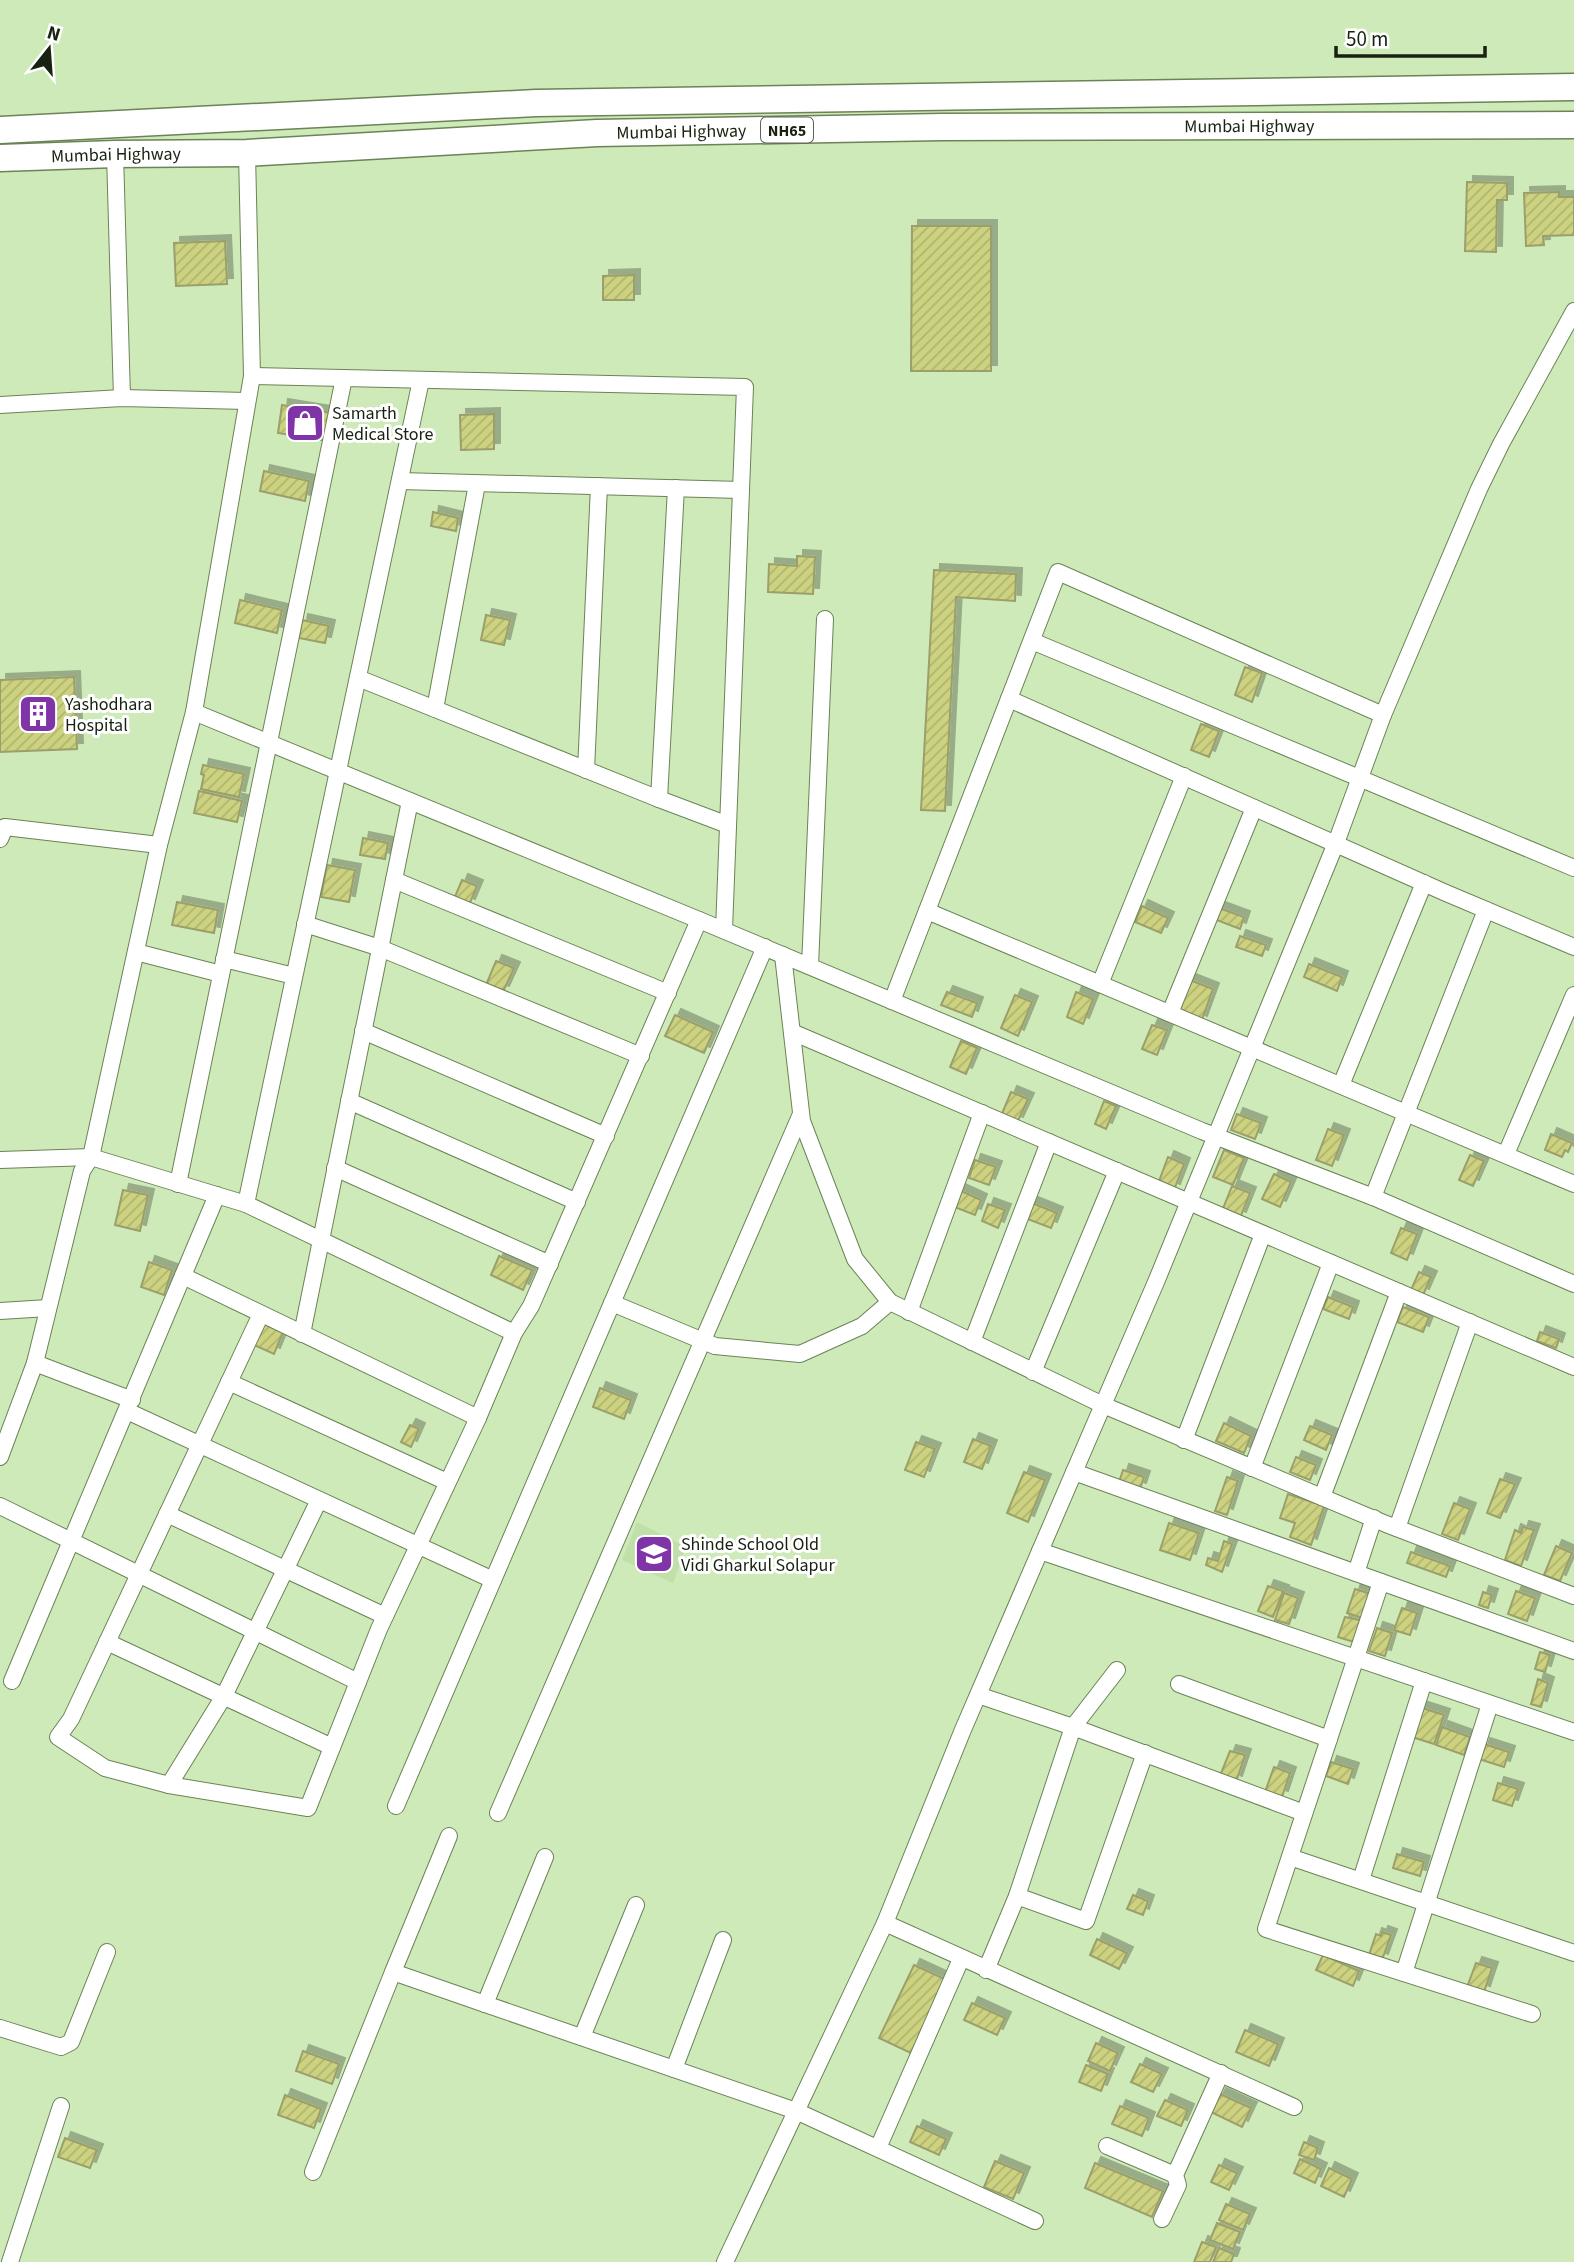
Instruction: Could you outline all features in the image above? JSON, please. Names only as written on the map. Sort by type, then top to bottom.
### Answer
[{"type":"highway","name":"NH65","points":[[0,130],[536,103],[1574,87]]},
{"type":"highway","name":"Mumbai Highway","points":[[0,158],[115,153],[247,153],[597,133],[942,127],[1574,125]]},
{"type":"street","points":[[115,153],[122,398]]},
{"type":"street","points":[[0,1457],[35,1363],[82,1171],[91,1157],[159,845],[194,712],[252,376],[247,153]]},
{"type":"street","points":[[725,2262],[885,1923],[978,1695],[1189,1202],[1336,843],[1383,715],[1479,489],[1574,311]]},
{"type":"street","points":[[252,376],[745,387],[724,930]]},
{"type":"street","points":[[178,1184],[344,378]]},
{"type":"street","points":[[246,1204],[421,380]]},
{"type":"street","points":[[0,405],[122,398],[247,401]]},
{"type":"street","points":[[400,481],[741,490]]},
{"type":"street","points":[[435,709],[477,484]]},
{"type":"street","points":[[586,770],[599,486]]},
{"type":"street","points":[[659,799],[676,488]]},
{"type":"street","points":[[892,1001],[1058,572],[1383,715]]},
{"type":"street","points":[[810,966],[825,619]]},
{"type":"street","points":[[1031,641],[1574,868]]},
{"type":"street","points":[[358,678],[728,825]]},
{"type":"street","points":[[1009,699],[1574,947]]},
{"type":"street","points":[[194,712],[1216,1136],[1373,1197],[1574,1284]]},
{"type":"street","points":[[1100,984],[1184,776]]},
{"type":"street","points":[[302,1334],[410,801]]},
{"type":"street","points":[[1170,1013],[1254,808]]},
{"type":"street","points":[[0,839],[5,827],[159,845]]},
{"type":"street","points":[[394,880],[668,993]]},
{"type":"street","points":[[1341,1085],[1424,883]]},
{"type":"street","points":[[1373,1197],[1486,910]]},
{"type":"street","points":[[927,911],[1573,1180]]},
{"type":"street","points":[[261,1314],[71,1719],[58,1737],[106,1768],[169,1785],[308,1808],[385,1616],[478,1418],[514,1333],[531,1306],[578,1202],[699,920]]},
{"type":"street","points":[[305,924],[380,948],[641,1056]]},
{"type":"street","points":[[396,1806],[765,947]]},
{"type":"street","points":[[136,952],[294,976]]},
{"type":"street","points":[[783,955],[802,1121],[855,1259],[890,1303],[1103,1405],[1184,1440],[1397,1528],[1574,1596]]},
{"type":"street","points":[[1506,1154],[1574,995]]},
{"type":"street","points":[[363,1031],[606,1136]]},
{"type":"street","points":[[792,1032],[1574,1367]]},
{"type":"street","points":[[349,1101],[578,1202]]},
{"type":"street","points":[[909,1312],[982,1113]]},
{"type":"street","points":[[498,1813],[801,1114]]},
{"type":"street","points":[[972,1342],[1049,1142]]},
{"type":"street","points":[[0,1160],[91,1157],[246,1204],[514,1333]]},
{"type":"street","points":[[335,1168],[550,1264]]},
{"type":"street","points":[[1034,1372],[1117,1171]]},
{"type":"street","points":[[12,1681],[217,1195]]},
{"type":"street","points":[[1184,1440],[1263,1234]]},
{"type":"street","points":[[1252,1468],[1331,1263]]},
{"type":"street","points":[[183,1276],[478,1418]]},
{"type":"street","points":[[1322,1497],[1399,1292]]},
{"type":"street","points":[[612,1303],[715,1346],[800,1354],[862,1326],[890,1303]]},
{"type":"street","points":[[0,1311],[48,1308]]},
{"type":"street","points":[[1397,1528],[1470,1322]]},
{"type":"street","points":[[35,1363],[130,1406],[200,1445],[493,1580]]},
{"type":"street","points":[[229,1382],[447,1482]]},
{"type":"street","points":[[1074,1472],[1574,1651]]},
{"type":"street","points":[[169,1785],[224,1696],[319,1500]]},
{"type":"street","points":[[0,1506],[358,1682]]},
{"type":"street","points":[[167,1514],[385,1616]]},
{"type":"street","points":[[1356,1573],[1374,1518]]},
{"type":"street","points":[[1040,1551],[1574,1732]]},
{"type":"street","points":[[1381,1582],[1266,1929],[1532,2014]]},
{"type":"street","points":[[107,1642],[332,1747]]},
{"type":"street","points":[[986,1970],[1017,1896],[1073,1727],[1117,1670]]},
{"type":"street","points":[[1361,1880],[1424,1681]]},
{"type":"street","points":[[1178,1684],[1329,1740]]},
{"type":"street","points":[[978,1695],[1073,1727],[1304,1813]]},
{"type":"street","points":[[1404,1973],[1490,1704]]},
{"type":"street","points":[[1017,1896],[1086,1921],[1145,1754]]},
{"type":"street","points":[[313,2172],[449,1836]]},
{"type":"street","points":[[485,2004],[545,1857]]},
{"type":"street","points":[[1290,1857],[1574,1952]]},
{"type":"street","points":[[582,2038],[636,1905]]},
{"type":"street","points":[[885,1923],[1294,2107]]},
{"type":"street","points":[[674,2069],[723,1940]]},
{"type":"street","points":[[0,2028],[61,2047],[71,2042],[107,1952]]},
{"type":"street","points":[[878,2148],[961,1959]]},
{"type":"street","points":[[393,1972],[796,2111],[1035,2221]]},
{"type":"street","points":[[1162,2219],[1178,2185],[1175,2175],[1221,2073]]},
{"type":"street","points":[[10,2262],[61,2106]]},
{"type":"street","points":[[1107,2146],[1175,2175]]},
{"type":"shaded area","name":"Shinde School Old Vidi Gharkul Solapur","points":[[637,1522],[686,1547],[673,1583],[622,1560]]},
{"type":"building","points":[[1467,182],[1507,183],[1507,200],[1497,200],[1496,252],[1465,251]]},
{"type":"building","points":[[1559,192],[1559,197],[1574,197],[1574,235],[1543,236],[1544,245],[1526,246],[1524,193]]},
{"type":"building","points":[[912,226],[991,226],[991,371],[911,371]]},
{"type":"building","points":[[225,241],[227,284],[176,286],[174,243]]},
{"type":"building","points":[[634,275],[634,300],[603,300],[603,276]]},
{"type":"building","name":"Samarth Medical Store","points":[[282,405],[332,413],[328,441],[278,433]]},
{"type":"building","points":[[494,414],[494,449],[461,450],[460,415]]},
{"type":"building","points":[[264,471],[309,481],[305,501],[260,491]]},
{"type":"building","points":[[433,512],[458,518],[456,531],[431,526]]},
{"type":"building","points":[[797,556],[815,557],[813,594],[768,592],[769,564],[797,566]]},
{"type":"building","points":[[934,570],[1016,574],[1015,601],[956,597],[945,811],[921,810]]},
{"type":"building","points":[[240,600],[282,610],[277,633],[235,623]]},
{"type":"building","points":[[486,615],[510,620],[504,645],[481,640]]},
{"type":"building","points":[[302,620],[329,626],[325,643],[299,638]]},
{"type":"building","points":[[1245,667],[1262,673],[1252,702],[1235,695]]},
{"type":"building","name":"Yashodhara Hospital","points":[[74,677],[77,749],[0,752],[0,680]]},
{"type":"building","points":[[1201,724],[1219,731],[1209,757],[1191,750]]},
{"type":"building","points":[[203,765],[244,774],[239,797],[201,789]]},
{"type":"building","points":[[199,791],[242,801],[237,822],[194,813]]},
{"type":"building","points":[[363,838],[388,843],[385,859],[360,855]]},
{"type":"building","points":[[327,865],[355,870],[349,902],[321,897]]},
{"type":"building","points":[[462,880],[477,886],[469,905],[454,899]]},
{"type":"building","points":[[177,902],[218,910],[214,933],[172,925]]},
{"type":"building","points":[[1142,906],[1168,918],[1161,933],[1135,922]]},
{"type":"building","points":[[1219,908],[1244,917],[1240,929],[1214,919]]},
{"type":"building","points":[[1240,936],[1266,945],[1262,956],[1236,947]]},
{"type":"building","points":[[496,961],[514,968],[503,992],[486,985]]},
{"type":"building","points":[[1309,964],[1342,977],[1337,991],[1304,977]]},
{"type":"building","points":[[1187,979],[1213,989],[1201,1022],[1174,1011]]},
{"type":"building","points":[[947,992],[977,1003],[972,1017],[941,1005]]},
{"type":"building","points":[[1076,992],[1093,999],[1083,1024],[1067,1017]]},
{"type":"building","points":[[1015,995],[1032,1002],[1018,1036],[1001,1028]]},
{"type":"building","points":[[675,1015],[713,1032],[704,1053],[665,1036]]},
{"type":"building","points":[[1152,1025],[1167,1030],[1157,1055],[1142,1049]]},
{"type":"building","points":[[961,1041],[977,1048],[966,1074],[950,1067]]},
{"type":"building","points":[[1011,1092],[1028,1099],[1017,1123],[1001,1116]]},
{"type":"building","points":[[1104,1101],[1116,1106],[1106,1129],[1095,1124]]},
{"type":"building","points":[[1237,1114],[1261,1123],[1255,1139],[1231,1130]]},
{"type":"building","points":[[1328,1129],[1344,1135],[1332,1166],[1316,1160]]},
{"type":"building","points":[[1551,1134],[1572,1143],[1562,1157],[1545,1150]]},
{"type":"building","points":[[1224,1150],[1244,1158],[1233,1185],[1213,1177]]},
{"type":"building","points":[[1470,1155],[1484,1161],[1473,1186],[1459,1180]]},
{"type":"building","points":[[1168,1157],[1184,1164],[1174,1190],[1158,1184]]},
{"type":"building","points":[[975,1160],[996,1167],[989,1185],[969,1178]]},
{"type":"building","points":[[1274,1174],[1291,1182],[1280,1207],[1262,1199]]},
{"type":"building","points":[[1232,1186],[1250,1193],[1240,1218],[1222,1211]]},
{"type":"building","points":[[123,1190],[148,1195],[140,1231],[115,1225]]},
{"type":"building","points":[[959,1190],[981,1200],[975,1215],[952,1206]]},
{"type":"building","points":[[1032,1203],[1057,1213],[1051,1228],[1025,1218]]},
{"type":"building","points":[[988,1204],[1005,1210],[998,1228],[982,1221]]},
{"type":"building","points":[[1401,1228],[1417,1234],[1407,1260],[1391,1253]]},
{"type":"building","points":[[499,1256],[532,1270],[523,1290],[491,1275]]},
{"type":"building","points":[[149,1262],[172,1270],[164,1295],[141,1287]]},
{"type":"building","points":[[1419,1272],[1431,1277],[1423,1295],[1411,1290]]},
{"type":"building","points":[[1328,1297],[1353,1307],[1349,1319],[1323,1309]]},
{"type":"building","points":[[1403,1307],[1429,1317],[1423,1332],[1397,1322]]},
{"type":"building","points":[[263,1323],[283,1332],[274,1354],[254,1345]]},
{"type":"building","points":[[1540,1332],[1559,1339],[1556,1348],[1537,1341]]},
{"type":"building","points":[[600,1388],[631,1400],[624,1419],[593,1407]]},
{"type":"building","points":[[1224,1423],[1251,1436],[1244,1453],[1216,1441]]},
{"type":"building","points":[[410,1425],[419,1429],[411,1447],[401,1442]]},
{"type":"building","points":[[1310,1426],[1332,1435],[1326,1450],[1304,1440]]},
{"type":"building","points":[[973,1439],[991,1446],[982,1469],[964,1462]]},
{"type":"building","points":[[916,1442],[935,1449],[924,1477],[905,1470]]},
{"type":"building","points":[[1296,1457],[1316,1465],[1310,1480],[1290,1472]]},
{"type":"building","points":[[1123,1470],[1144,1477],[1140,1489],[1119,1482]]},
{"type":"building","points":[[1024,1472],[1045,1480],[1028,1522],[1007,1513]]},
{"type":"building","points":[[1227,1477],[1238,1481],[1227,1515],[1215,1511]]},
{"type":"building","points":[[1500,1479],[1515,1484],[1500,1518],[1487,1513]]},
{"type":"building","points":[[1288,1494],[1324,1506],[1311,1545],[1290,1537],[1295,1523],[1280,1518]]},
{"type":"building","points":[[1454,1503],[1470,1509],[1458,1540],[1442,1534]]},
{"type":"building","points":[[1169,1523],[1199,1533],[1190,1560],[1160,1550]]},
{"type":"building","points":[[1523,1527],[1534,1530],[1521,1566],[1505,1560],[1515,1530],[1521,1533]]},
{"type":"building","points":[[1224,1541],[1232,1544],[1222,1572],[1206,1565],[1208,1558],[1218,1561]]},
{"type":"building","points":[[1556,1546],[1572,1553],[1560,1581],[1544,1575]]},
{"type":"building","points":[[1411,1552],[1450,1566],[1446,1577],[1407,1563]]},
{"type":"building","points":[[1268,1586],[1283,1591],[1273,1617],[1258,1611]]},
{"type":"building","points":[[1355,1589],[1371,1594],[1363,1618],[1347,1613]]},
{"type":"building","points":[[1516,1591],[1535,1598],[1527,1621],[1508,1614]]},
{"type":"building","points":[[1483,1592],[1492,1595],[1488,1608],[1479,1605]]},
{"type":"building","points":[[1284,1593],[1298,1598],[1289,1624],[1275,1620]]},
{"type":"building","points":[[1402,1608],[1417,1613],[1410,1635],[1394,1630]]},
{"type":"building","points":[[1345,1617],[1364,1621],[1357,1643],[1338,1637]]},
{"type":"building","points":[[1377,1628],[1392,1633],[1385,1656],[1369,1651]]},
{"type":"building","points":[[1540,1652],[1550,1655],[1545,1672],[1535,1669]]},
{"type":"building","points":[[1538,1679],[1548,1683],[1541,1707],[1531,1704]]},
{"type":"building","points":[[1419,1707],[1444,1715],[1434,1744],[1409,1736]]},
{"type":"building","points":[[1442,1727],[1470,1737],[1464,1755],[1436,1745]]},
{"type":"building","points":[[1484,1744],[1509,1752],[1504,1767],[1479,1759]]},
{"type":"building","points":[[1230,1751],[1245,1755],[1236,1782],[1220,1776]]},
{"type":"building","points":[[1331,1762],[1353,1769],[1348,1784],[1326,1776]]},
{"type":"building","points":[[1274,1767],[1290,1773],[1282,1797],[1265,1792]]},
{"type":"building","points":[[1498,1783],[1518,1789],[1512,1806],[1493,1800]]},
{"type":"building","points":[[1397,1854],[1424,1862],[1420,1876],[1393,1868]]},
{"type":"building","points":[[1133,1895],[1148,1901],[1143,1915],[1127,1909]]},
{"type":"building","points":[[1382,1932],[1391,1935],[1382,1960],[1369,1955],[1376,1934],[1381,1936]]},
{"type":"building","points":[[1097,1939],[1127,1953],[1119,1969],[1090,1955]]},
{"type":"building","points":[[1323,1955],[1359,1971],[1353,1986],[1316,1970]]},
{"type":"building","points":[[1476,1963],[1492,1968],[1484,1992],[1467,1987]]},
{"type":"building","points":[[914,1965],[949,1981],[915,2055],[879,2038]]},
{"type":"building","points":[[972,2003],[1005,2018],[997,2035],[964,2020]]},
{"type":"building","points":[[1245,2030],[1278,2044],[1269,2066],[1236,2052]]},
{"type":"building","points":[[1096,2043],[1118,2053],[1110,2071],[1088,2061]]},
{"type":"building","points":[[303,2051],[339,2064],[332,2084],[296,2071]]},
{"type":"building","points":[[1140,2064],[1162,2074],[1153,2092],[1131,2082]]},
{"type":"building","points":[[1086,2065],[1108,2074],[1101,2091],[1079,2082]]},
{"type":"building","points":[[1220,2094],[1251,2108],[1242,2127],[1211,2112]]},
{"type":"building","points":[[285,2095],[321,2109],[314,2128],[278,2115]]},
{"type":"building","points":[[1165,2100],[1188,2110],[1181,2126],[1157,2116]]},
{"type":"building","points":[[1120,2106],[1149,2118],[1142,2136],[1112,2124]]},
{"type":"building","points":[[917,2126],[946,2139],[939,2155],[910,2142]]},
{"type":"building","points":[[65,2138],[97,2150],[90,2168],[58,2157]]},
{"type":"building","points":[[1304,2142],[1318,2148],[1314,2160],[1299,2155]]},
{"type":"building","points":[[1300,2159],[1321,2169],[1315,2183],[1294,2173]]},
{"type":"building","points":[[995,2161],[1024,2173],[1013,2199],[984,2187]]},
{"type":"building","points":[[1095,2163],[1163,2191],[1152,2217],[1085,2188]]},
{"type":"building","points":[[1219,2165],[1237,2173],[1229,2190],[1211,2182]]},
{"type":"building","points":[[1329,2168],[1352,2179],[1344,2197],[1321,2186]]},
{"type":"building","points":[[1226,2204],[1250,2214],[1243,2230],[1219,2220]]},
{"type":"building","points":[[1217,2223],[1240,2232],[1233,2249],[1210,2240]]},
{"type":"building","points":[[1202,2242],[1216,2247],[1210,2262],[1194,2262]]},
{"type":"building","points":[[1219,2248],[1234,2254],[1231,2262],[1213,2262]]},
{"type":"place","name":"Samarth Medical Store","points":[[305,423]]},
{"type":"place","name":"Yashodhara Hospital","points":[[38,714]]},
{"type":"place","name":"Shinde School Old Vidi Gharkul Solapur","points":[[654,1554]]}]
